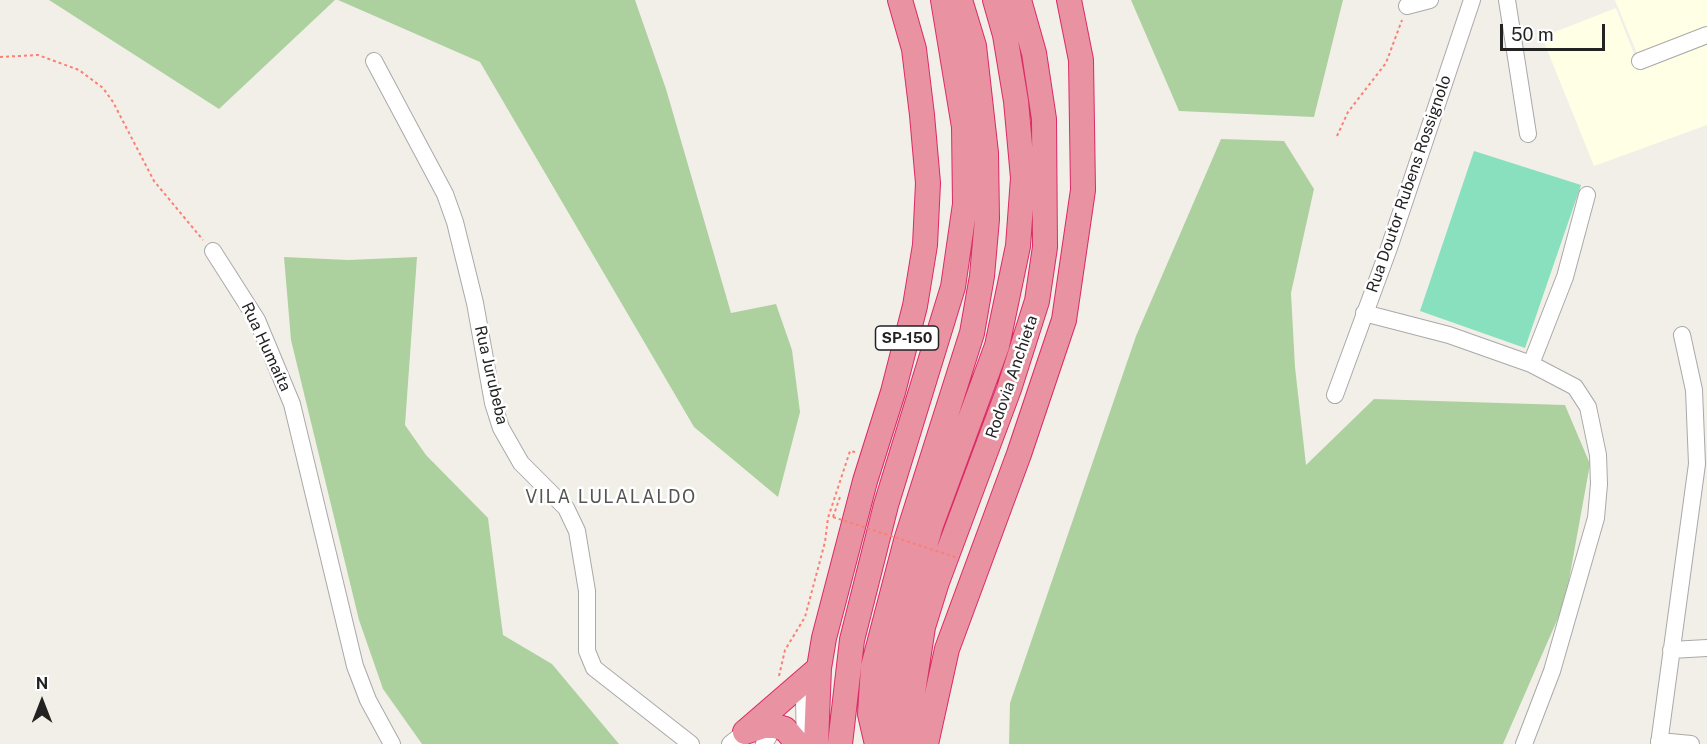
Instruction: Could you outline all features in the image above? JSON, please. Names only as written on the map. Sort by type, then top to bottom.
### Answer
[{"type":"highway","name":"SP-150","points":[[816,744],[819,668],[831,610],[865,481],[893,392],[915,306],[926,245],[928,183],[922,115],[914,49],[900,0]]},
{"type":"highway","points":[[840,744],[852,640],[886,505],[955,277],[965,204],[964,127],[943,0]]},
{"type":"highway","points":[[877,744],[870,714],[873,668],[903,551],[972,333],[982,276],[987,219],[986,153],[974,46],[960,0]]},
{"type":"highway","name":"Rodovia Anchieta","points":[[882,744],[891,673],[917,574],[932,525],[997,346],[1018,246],[1023,178],[1016,101],[1005,36],[995,0]]},
{"type":"highway","name":"Rodovia Anchieta","points":[[905,744],[923,627],[937,582],[1009,389],[1037,301],[1045,247],[1044,119],[1034,53],[1019,0]]},
{"type":"highway","points":[[926,744],[947,649],[1019,454],[1064,320],[1083,190],[1081,60],[1069,0]]},
{"type":"highway","points":[[757,731],[819,668]]},
{"type":"highway","points":[[757,731],[785,729],[798,744]]},
{"type":"street","points":[[1407,6],[1430,0]]},
{"type":"street","name":"Rua Doutor Rubens Rossignolo","points":[[1472,0],[1389,248],[1364,313],[1449,335],[1531,364],[1575,387],[1584,398],[1598,455],[1599,484],[1593,533],[1552,671],[1524,744]]},
{"type":"street","points":[[1507,0],[1528,134]]},
{"type":"street","points":[[1640,61],[1707,35]]},
{"type":"street","name":"Rua Jurubeba","points":[[374,62],[445,194],[455,222],[475,303],[493,403],[501,428],[521,463],[550,489],[566,508],[577,531],[587,591],[587,651],[594,668],[691,744]]},
{"type":"street","points":[[1531,364],[1565,277],[1587,195]]},
{"type":"street","name":"Rua Humaíta","points":[[213,251],[257,320],[292,404],[355,666],[368,700],[392,744]]},
{"type":"street","points":[[1335,395],[1364,313]]},
{"type":"street","points":[[1682,335],[1694,390],[1697,464],[1659,743],[1691,744]]},
{"type":"street","points":[[1671,650],[1707,648]]},
{"type":"street","points":[[805,744],[804,700],[819,668]]},
{"type":"path","points":[[1337,136],[1348,112],[1386,63],[1407,6]]},
{"type":"path","points":[[0,57],[38,56],[79,70],[103,88],[154,181],[213,251]]},
{"type":"path","points":[[757,731],[785,650],[805,617],[825,542],[828,518],[850,451],[855,452],[854,458]]},
{"type":"path","points":[[833,517],[958,558]]},
{"type":"shaded area","points":[[1615,0],[1707,0],[1707,30],[1638,56]]},
{"type":"shaded area","points":[[1616,8],[1636,59],[1707,36],[1707,125],[1594,166],[1542,37]]},
{"type":"green space","points":[[49,0],[335,0],[219,109]]},
{"type":"green space","points":[[338,0],[635,0],[666,89],[731,313],[776,304],[792,350],[800,412],[778,497],[694,427],[480,62]]},
{"type":"green space","points":[[1131,0],[1343,0],[1314,117],[1179,111]]},
{"type":"green space","points":[[1221,139],[1284,141],[1314,189],[1291,293],[1295,367],[1306,465],[1374,399],[1565,405],[1590,464],[1565,602],[1503,744],[1009,744],[1010,703],[1136,336]]},
{"type":"green space","points":[[1474,151],[1581,185],[1525,348],[1420,311]]},
{"type":"green space","points":[[284,257],[348,260],[417,257],[405,425],[426,455],[488,518],[503,635],[552,664],[619,744],[422,744],[383,689],[359,620],[291,340]]},
{"type":"district","name":"VILA LULALALDO","points":[[611,497]]}]
